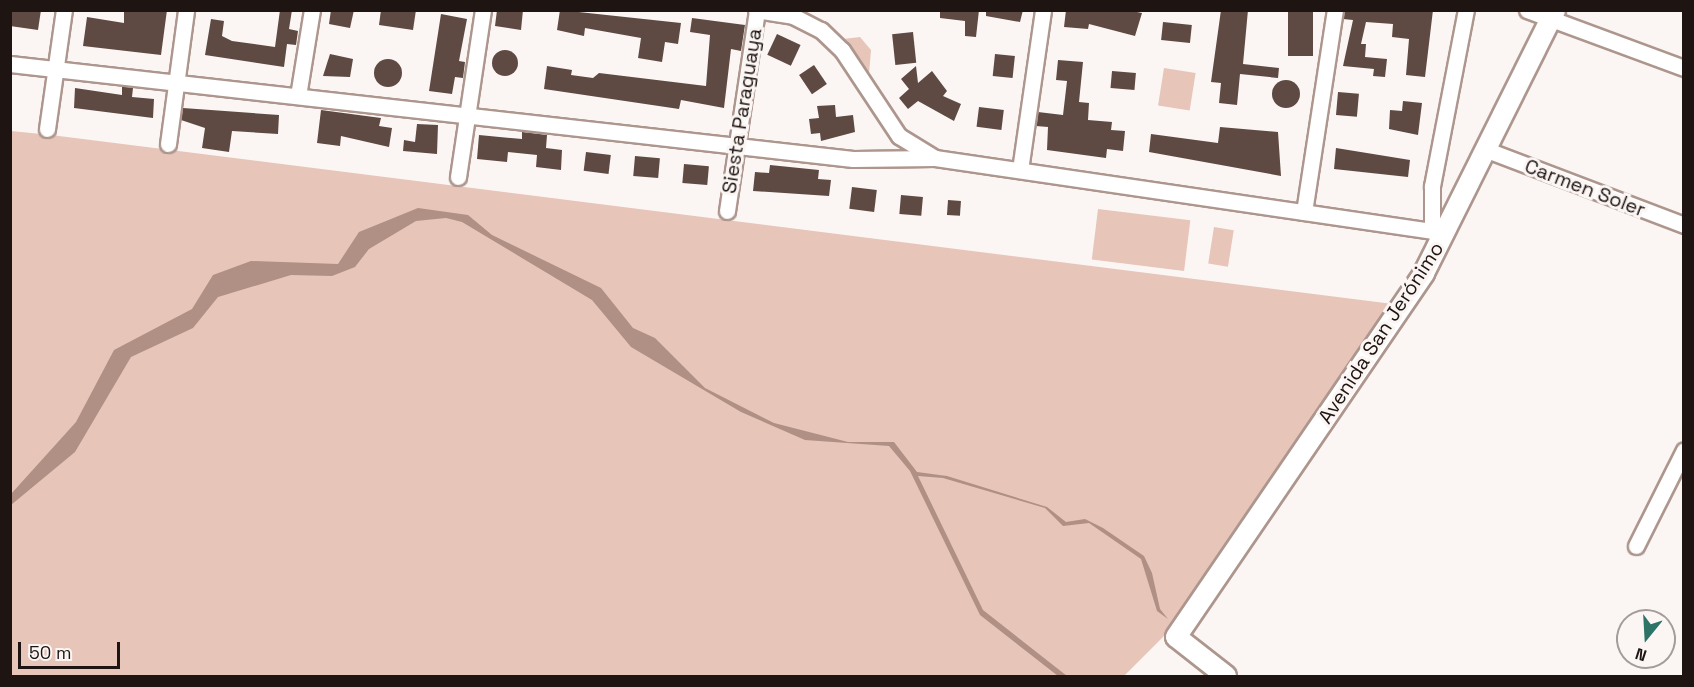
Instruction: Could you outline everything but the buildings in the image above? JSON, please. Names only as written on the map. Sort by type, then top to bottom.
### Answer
[{"type":"street","points":[[47,129],[64,10]]},
{"type":"street","points":[[168,144],[186,10]]},
{"type":"street","points":[[298,96],[312,10]]},
{"type":"street","points":[[458,177],[483,10]]},
{"type":"street","points":[[1020,170],[1043,10]]},
{"type":"street","points":[[1304,212],[1335,10]]},
{"type":"street","points":[[10,64],[854,159],[935,158],[1439,232],[1432,186],[1466,10]]},
{"type":"street","points":[[1527,10],[1553,14],[1683,68]]},
{"type":"street","points":[[757,11],[794,16],[820,30],[842,50],[899,136],[935,158]]},
{"type":"street","name":"Siesta Paraguaya","points":[[727,211],[757,11]]},
{"type":"street","name":"Avenida San Jerónimo","points":[[1226,676],[1176,637],[1439,232],[1487,150],[1553,14]]},
{"type":"street","name":"Carmen Soler","points":[[1487,150],[1683,225]]},
{"type":"street","points":[[1636,546],[1683,450]]},
{"type":"shaded area","points":[[860,37],[871,50],[869,74],[843,39]]},
{"type":"shaded area","points":[[1164,68],[1196,73],[1190,111],[1158,106]]},
{"type":"shaded area","points":[[11,131],[1393,304],[1177,623],[1124,676],[11,676]]},
{"type":"shaded area","points":[[418,208],[468,215],[492,235],[601,288],[633,328],[655,338],[705,388],[774,423],[848,442],[894,442],[917,472],[947,476],[1047,507],[1066,522],[1085,519],[1103,528],[1144,556],[1152,573],[1160,609],[1168,619],[1157,611],[1141,559],[1089,523],[1063,526],[1045,508],[943,478],[918,476],[983,610],[1067,676],[1058,676],[980,615],[910,471],[889,446],[805,440],[741,412],[631,347],[592,300],[462,222],[446,218],[416,221],[369,249],[355,267],[332,276],[291,275],[218,297],[193,328],[131,357],[75,452],[11,505],[11,494],[76,422],[114,350],[192,309],[213,275],[251,261],[338,264],[359,232]]},
{"type":"shaded area","points":[[1098,209],[1190,220],[1184,271],[1092,260]]},
{"type":"shaded area","points":[[1214,227],[1234,230],[1228,267],[1208,264]]}]
